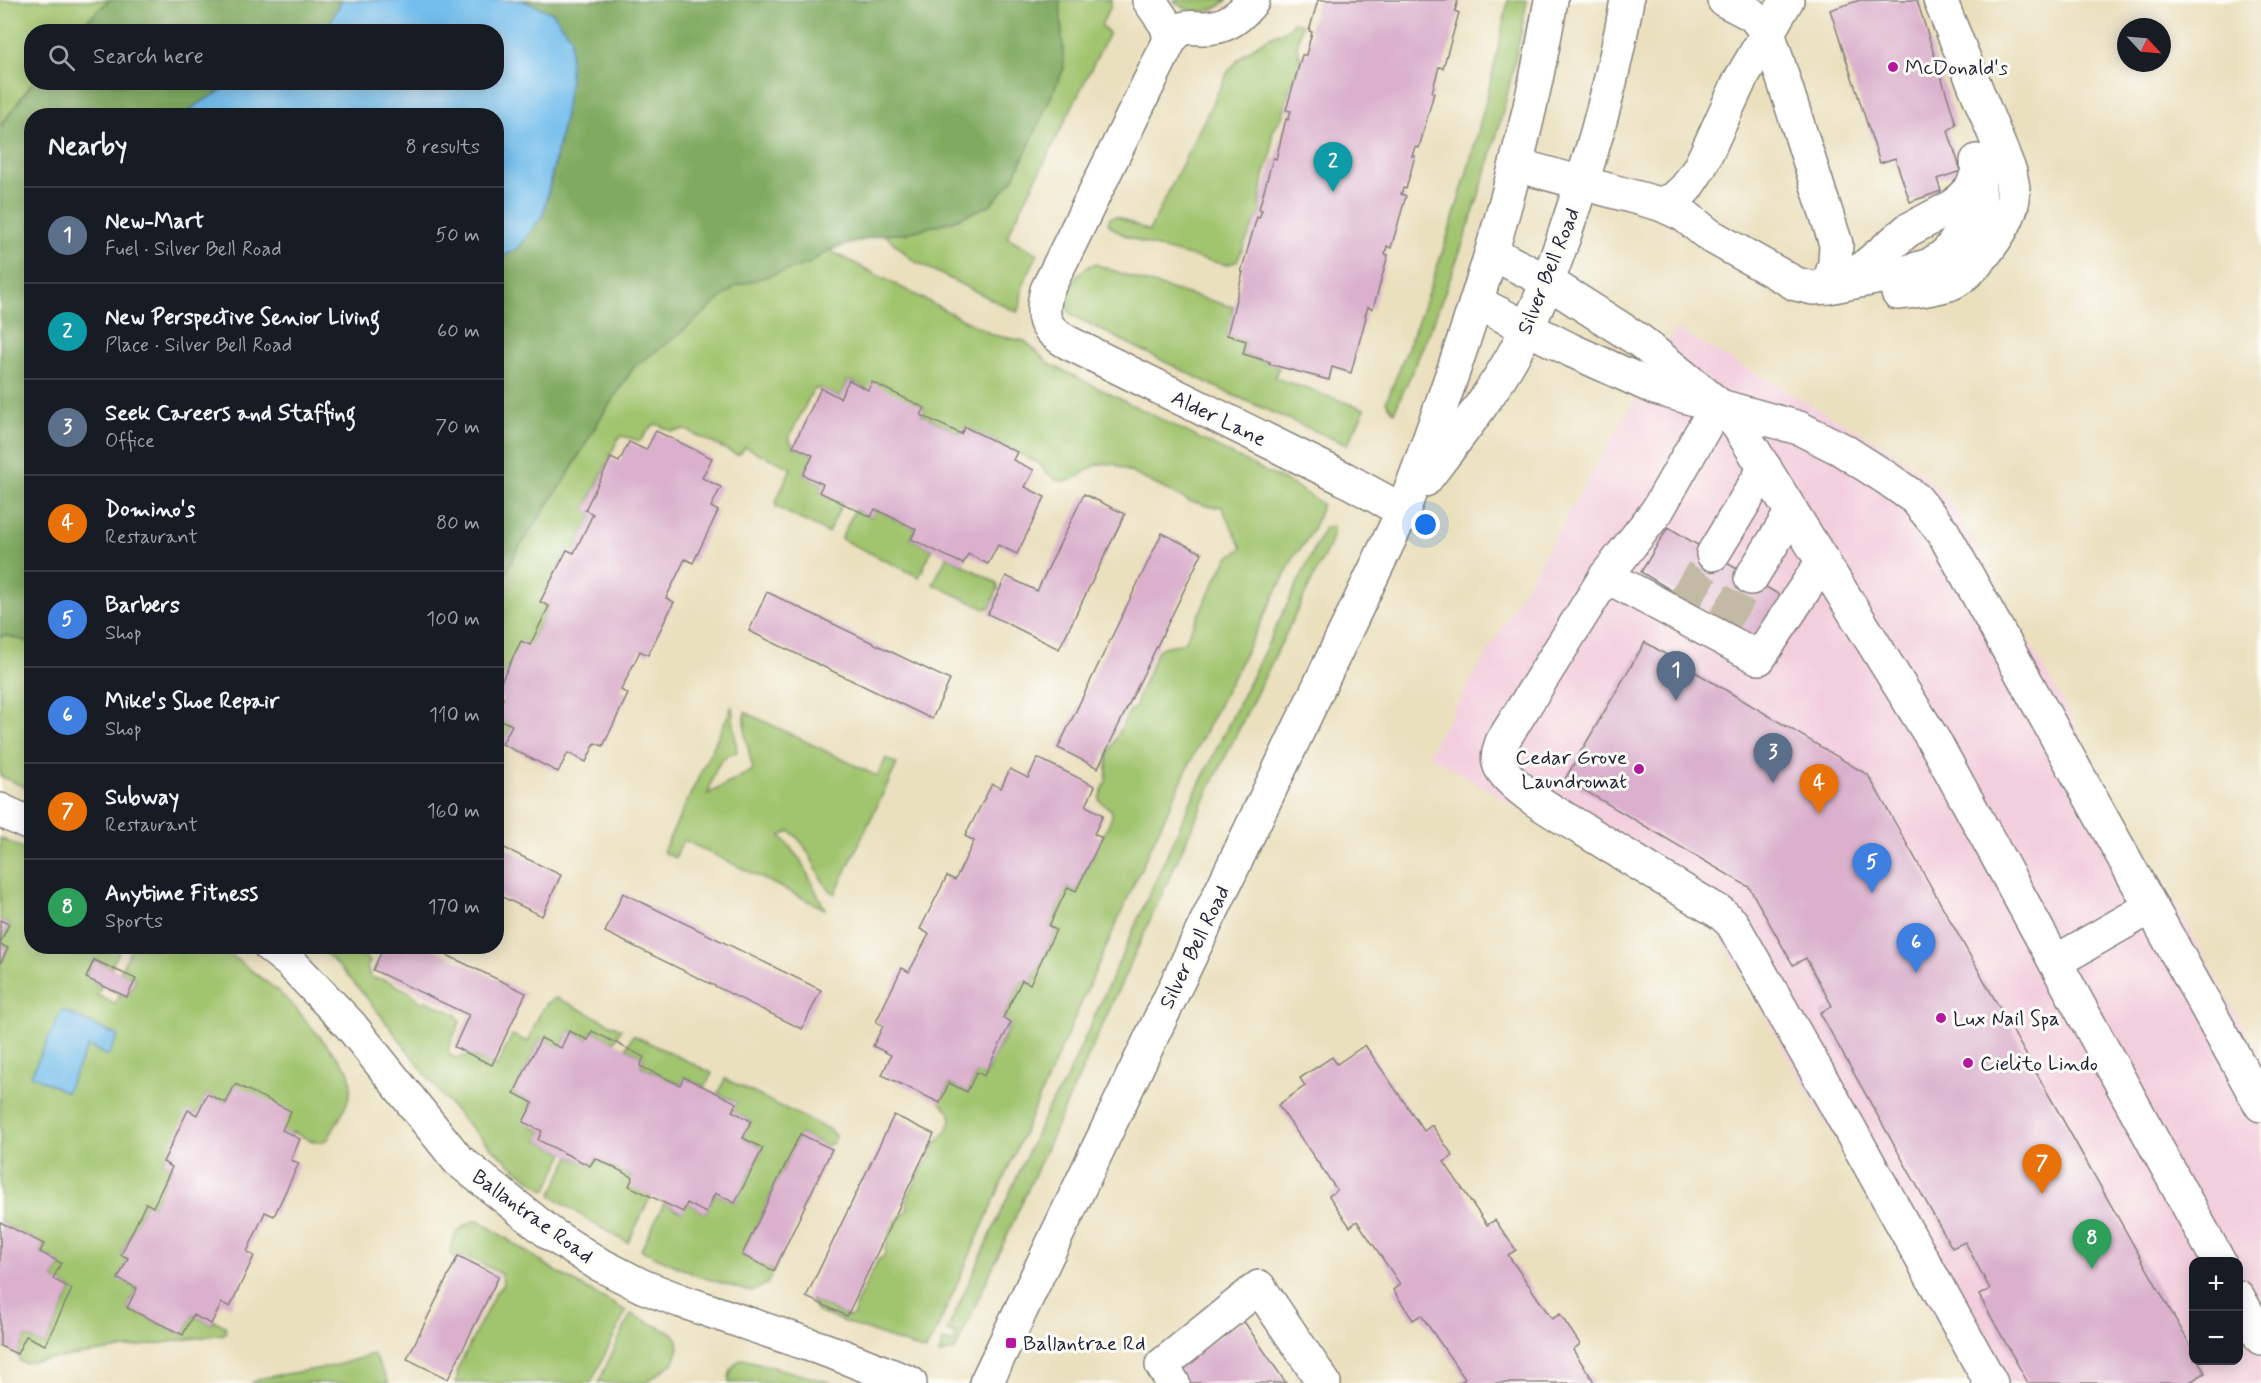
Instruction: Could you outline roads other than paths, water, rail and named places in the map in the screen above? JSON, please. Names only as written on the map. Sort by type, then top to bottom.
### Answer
[{"type":"street","points":[[1149,0],[1167,26],[1170,40]]},
{"type":"street","points":[[1170,40],[1176,32],[1186,27],[1210,28],[1223,25],[1241,14],[1253,0]]},
{"type":"street","name":"Silver Bell Road","points":[[986,1383],[1403,511],[1441,408],[1492,253],[1543,52],[1551,0]]},
{"type":"street","name":"Silver Bell Road","points":[[1403,511],[1481,406],[1516,351],[1548,282],[1583,183],[1604,113],[1627,0]]},
{"type":"street","points":[[1724,0],[1753,15],[1768,31],[1836,244],[1835,263],[1828,287]]},
{"type":"street","points":[[1660,204],[1674,199],[1686,188],[1700,167],[1740,80],[1787,0]]},
{"type":"street","points":[[1768,31],[1786,5],[1793,0]]},
{"type":"street","points":[[1828,287],[1862,269],[1908,230],[1954,206],[1972,187],[1977,176],[1976,148],[1925,0]]},
{"type":"street","points":[[1516,165],[1660,204],[1684,215],[1709,235],[1796,284],[1813,288],[1828,287],[1849,293],[1875,296],[1915,291],[1950,283],[1966,274],[1989,246],[2009,212],[2013,188],[2010,172],[1940,0]]},
{"type":"street","name":"Alder Lane","points":[[1170,40],[1047,290],[1043,317],[1050,330],[1067,342],[1343,478],[1403,511]]},
{"type":"street","points":[[1492,253],[1548,282],[1640,340],[1726,411],[1739,427],[1936,744],[2216,1257]]},
{"type":"street","points":[[1476,302],[1572,351],[1655,388],[1799,428],[1831,444],[1916,499],[1943,532],[2261,1105]]},
{"type":"street","points":[[1717,405],[1657,511],[1606,576],[1502,742],[1498,752],[1498,761],[1520,788],[1554,812],[1720,913],[1732,923],[1991,1383]]},
{"type":"street","points":[[1713,554],[1765,468]]},
{"type":"street","points":[[1751,578],[1792,512]]},
{"type":"street","points":[[1606,576],[1681,607],[1719,629],[1759,658],[1822,561]]},
{"type":"street","points":[[0,810],[24,821]]},
{"type":"street","points":[[2055,962],[2151,907]]},
{"type":"street","name":"Ballantrae Road","points":[[280,954],[298,969],[351,1026],[458,1160],[551,1234],[597,1263],[642,1286],[837,1354],[910,1383]]},
{"type":"street","points":[[1173,1383],[1162,1365],[1259,1287],[1324,1383]]},
{"type":"street","points":[[2243,1306],[2261,1338]]},
{"type":"water","points":[[342,0],[521,0],[553,13],[571,37],[570,79],[565,114],[543,215],[518,248],[504,256],[504,108],[192,108],[222,90],[504,90],[504,24],[330,24]]},
{"type":"water","points":[[62,1010],[118,1036],[108,1056],[88,1046],[66,1092],[31,1075]]},
{"type":"tunnel","points":[[1685,599],[1713,554]]},
{"type":"tunnel","points":[[1723,622],[1751,578]]},
{"type":"place","name":"McDonald's","points":[[1893,67]]},
{"type":"place","name":"New Perspective Senior Living","points":[[1333,192]]},
{"type":"place","name":"New-Mart","points":[[1676,701]]},
{"type":"place","name":"Cedar Grove Laundromat","points":[[1639,769]]},
{"type":"place","name":"Seek Careers and Staffing","points":[[1773,783]]},
{"type":"place","name":"Domino's","points":[[1819,814]]},
{"type":"place","name":"Barbers","points":[[1872,893]]},
{"type":"place","name":"Mike's Shoe Repair","points":[[1916,973]]},
{"type":"place","name":"Lux Nail Spa","points":[[1941,1018]]},
{"type":"place","name":"Cielito Lindo","points":[[1968,1063]]},
{"type":"place","name":"Subway","points":[[2042,1194]]},
{"type":"place","name":"Anytime Fitness","points":[[2092,1269]]},
{"type":"place","name":"Ballantrae Rd","points":[[1011,1343]]}]
